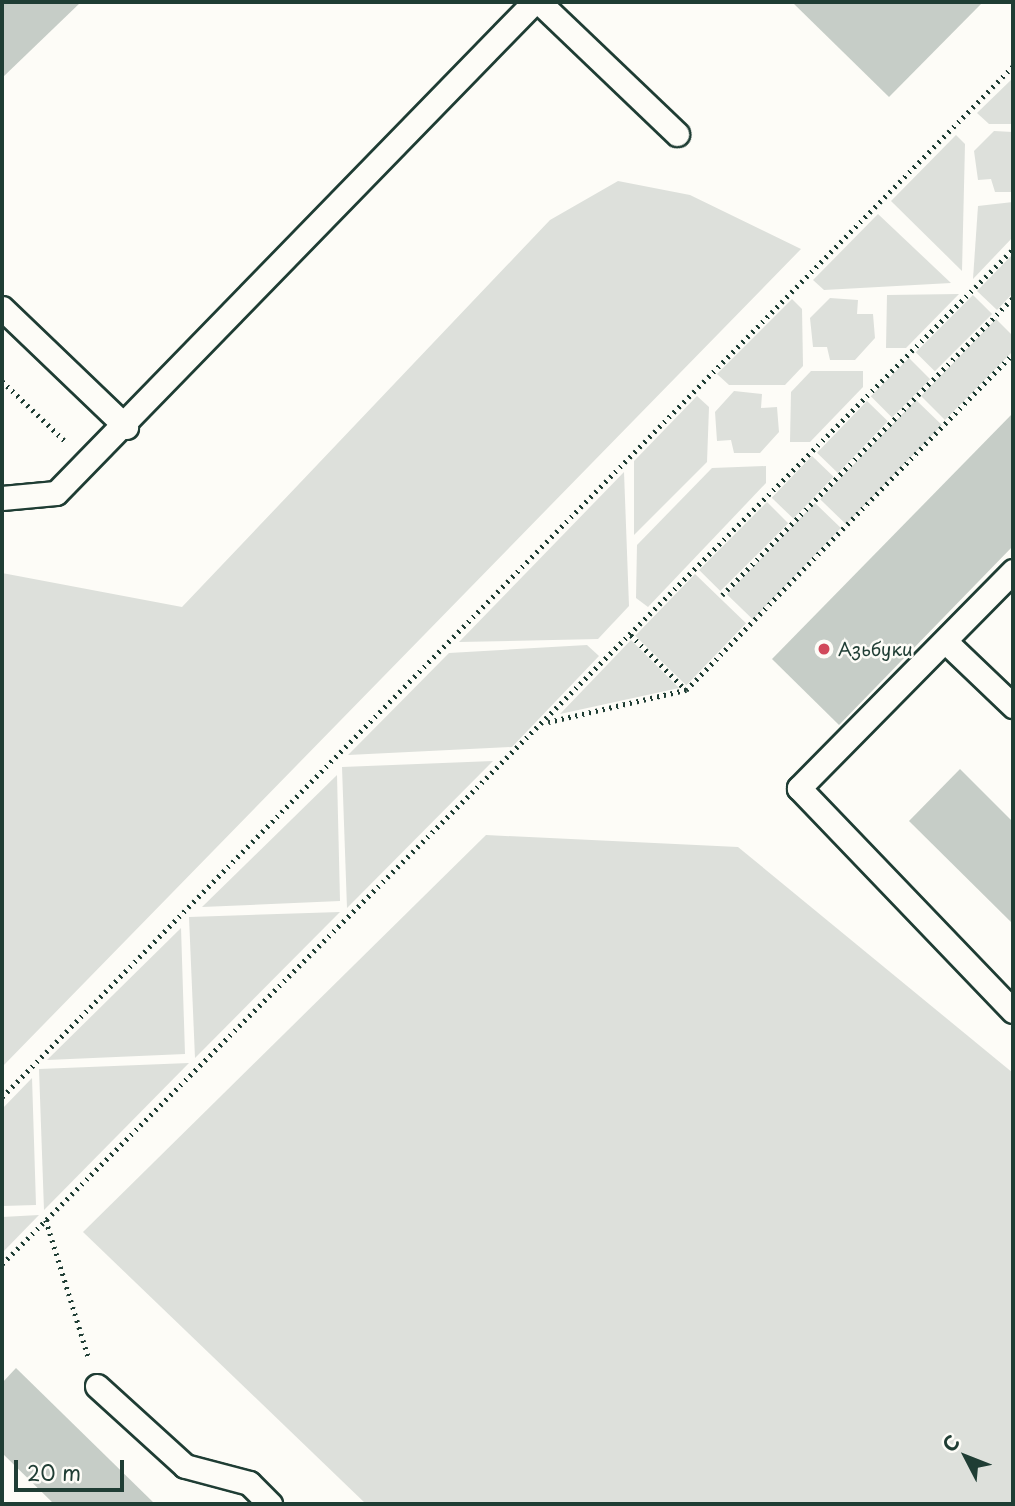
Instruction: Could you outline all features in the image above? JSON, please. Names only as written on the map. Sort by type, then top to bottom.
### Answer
[{"type":"lane","points":[[2,498],[56,493],[125,427],[537,2],[677,134]]},
{"type":"lane","points":[[2,308],[125,427]]},
{"type":"lane","points":[[1013,571],[946,642],[799,788],[1013,1011]]},
{"type":"lane","points":[[946,642],[1013,706]]},
{"type":"lane","points":[[97,1386],[186,1465],[249,1483],[270,1504]]},
{"type":"path","points":[[2,1097],[1013,66]]},
{"type":"path","points":[[2,1264],[547,722],[1013,249]]},
{"type":"path","points":[[722,596],[1013,298]]},
{"type":"path","points":[[547,722],[686,690],[1013,355]]},
{"type":"path","points":[[2,381],[72,448]]},
{"type":"path","points":[[631,635],[686,690]]},
{"type":"path","points":[[46,1220],[97,1386]]},
{"type":"shaded area","points":[[1013,78],[1013,124],[989,124],[977,113]]},
{"type":"shaded area","points":[[994,131],[1013,132],[1013,192],[995,192],[991,179],[978,180],[974,151]]},
{"type":"shaded area","points":[[956,135],[965,144],[962,271],[891,201]]},
{"type":"shaded area","points":[[618,181],[690,195],[801,249],[2,1067],[2,573],[182,607],[550,220]]},
{"type":"shaded area","points":[[1013,202],[1013,237],[973,279],[978,206]]},
{"type":"shaded area","points":[[878,214],[951,283],[824,290],[813,280]]},
{"type":"shaded area","points":[[1013,254],[1013,293],[997,310],[977,291]]},
{"type":"shaded area","points":[[959,294],[906,348],[886,348],[887,295]]},
{"type":"shaded area","points":[[973,295],[992,314],[935,371],[916,352]]},
{"type":"shaded area","points":[[830,298],[858,300],[857,314],[873,314],[875,338],[855,360],[830,360],[827,347],[813,347],[810,318]]},
{"type":"shaded area","points":[[792,299],[802,309],[803,366],[785,385],[729,385],[717,374]]},
{"type":"shaded area","points":[[996,319],[1013,336],[1013,351],[945,420],[921,396]]},
{"type":"shaded area","points":[[909,358],[930,379],[892,417],[871,396]]},
{"type":"shaded area","points":[[811,371],[863,371],[863,387],[810,442],[790,442],[791,392]]},
{"type":"shaded area","points":[[734,391],[762,394],[761,408],[777,407],[779,432],[760,453],[734,453],[731,440],[717,441],[715,412]]},
{"type":"shaded area","points":[[697,396],[709,407],[707,462],[634,535],[634,461]]},
{"type":"shaded area","points":[[916,400],[942,425],[846,524],[820,499]]},
{"type":"shaded area","points":[[867,401],[888,421],[838,473],[817,453]]},
{"type":"shaded area","points":[[812,456],[834,477],[793,519],[772,498]]},
{"type":"shaded area","points":[[766,466],[766,483],[648,607],[636,598],[637,545],[712,468]]},
{"type":"shaded area","points":[[624,472],[629,606],[598,639],[459,642]]},
{"type":"shaded area","points":[[767,502],[788,523],[720,591],[699,570]]},
{"type":"shaded area","points":[[815,503],[841,528],[753,619],[727,594]]},
{"type":"shaded area","points":[[695,574],[746,623],[686,685],[635,636]]},
{"type":"shaded area","points":[[631,640],[679,688],[560,714]]},
{"type":"shaded area","points":[[587,645],[599,656],[512,747],[348,755],[449,653]]},
{"type":"shaded area","points":[[493,761],[347,908],[342,767]]},
{"type":"shaded area","points":[[337,775],[340,901],[202,907]]},
{"type":"shaded area","points":[[486,835],[738,847],[1013,1073],[1013,1504],[366,1504],[83,1232]]},
{"type":"shaded area","points":[[340,912],[195,1058],[189,917]]},
{"type":"shaded area","points":[[181,928],[185,1054],[47,1060]]},
{"type":"shaded area","points":[[189,1063],[44,1210],[39,1069]]},
{"type":"shaded area","points":[[32,1078],[36,1205],[2,1206],[2,1109]]},
{"type":"shaded area","points":[[39,1215],[2,1253],[2,1217]]},
{"type":"building","points":[[2,2],[81,2],[2,78]]},
{"type":"building","points":[[792,2],[983,2],[889,97]]},
{"type":"building","points":[[1013,413],[1013,546],[839,725],[772,659]]},
{"type":"building","points":[[960,769],[1013,822],[1013,924],[909,821]]},
{"type":"building","points":[[16,1368],[155,1504],[54,1504],[2,1453],[2,1383]]},
{"type":"place","name":"Азьбуки","points":[[824,649]]}]
